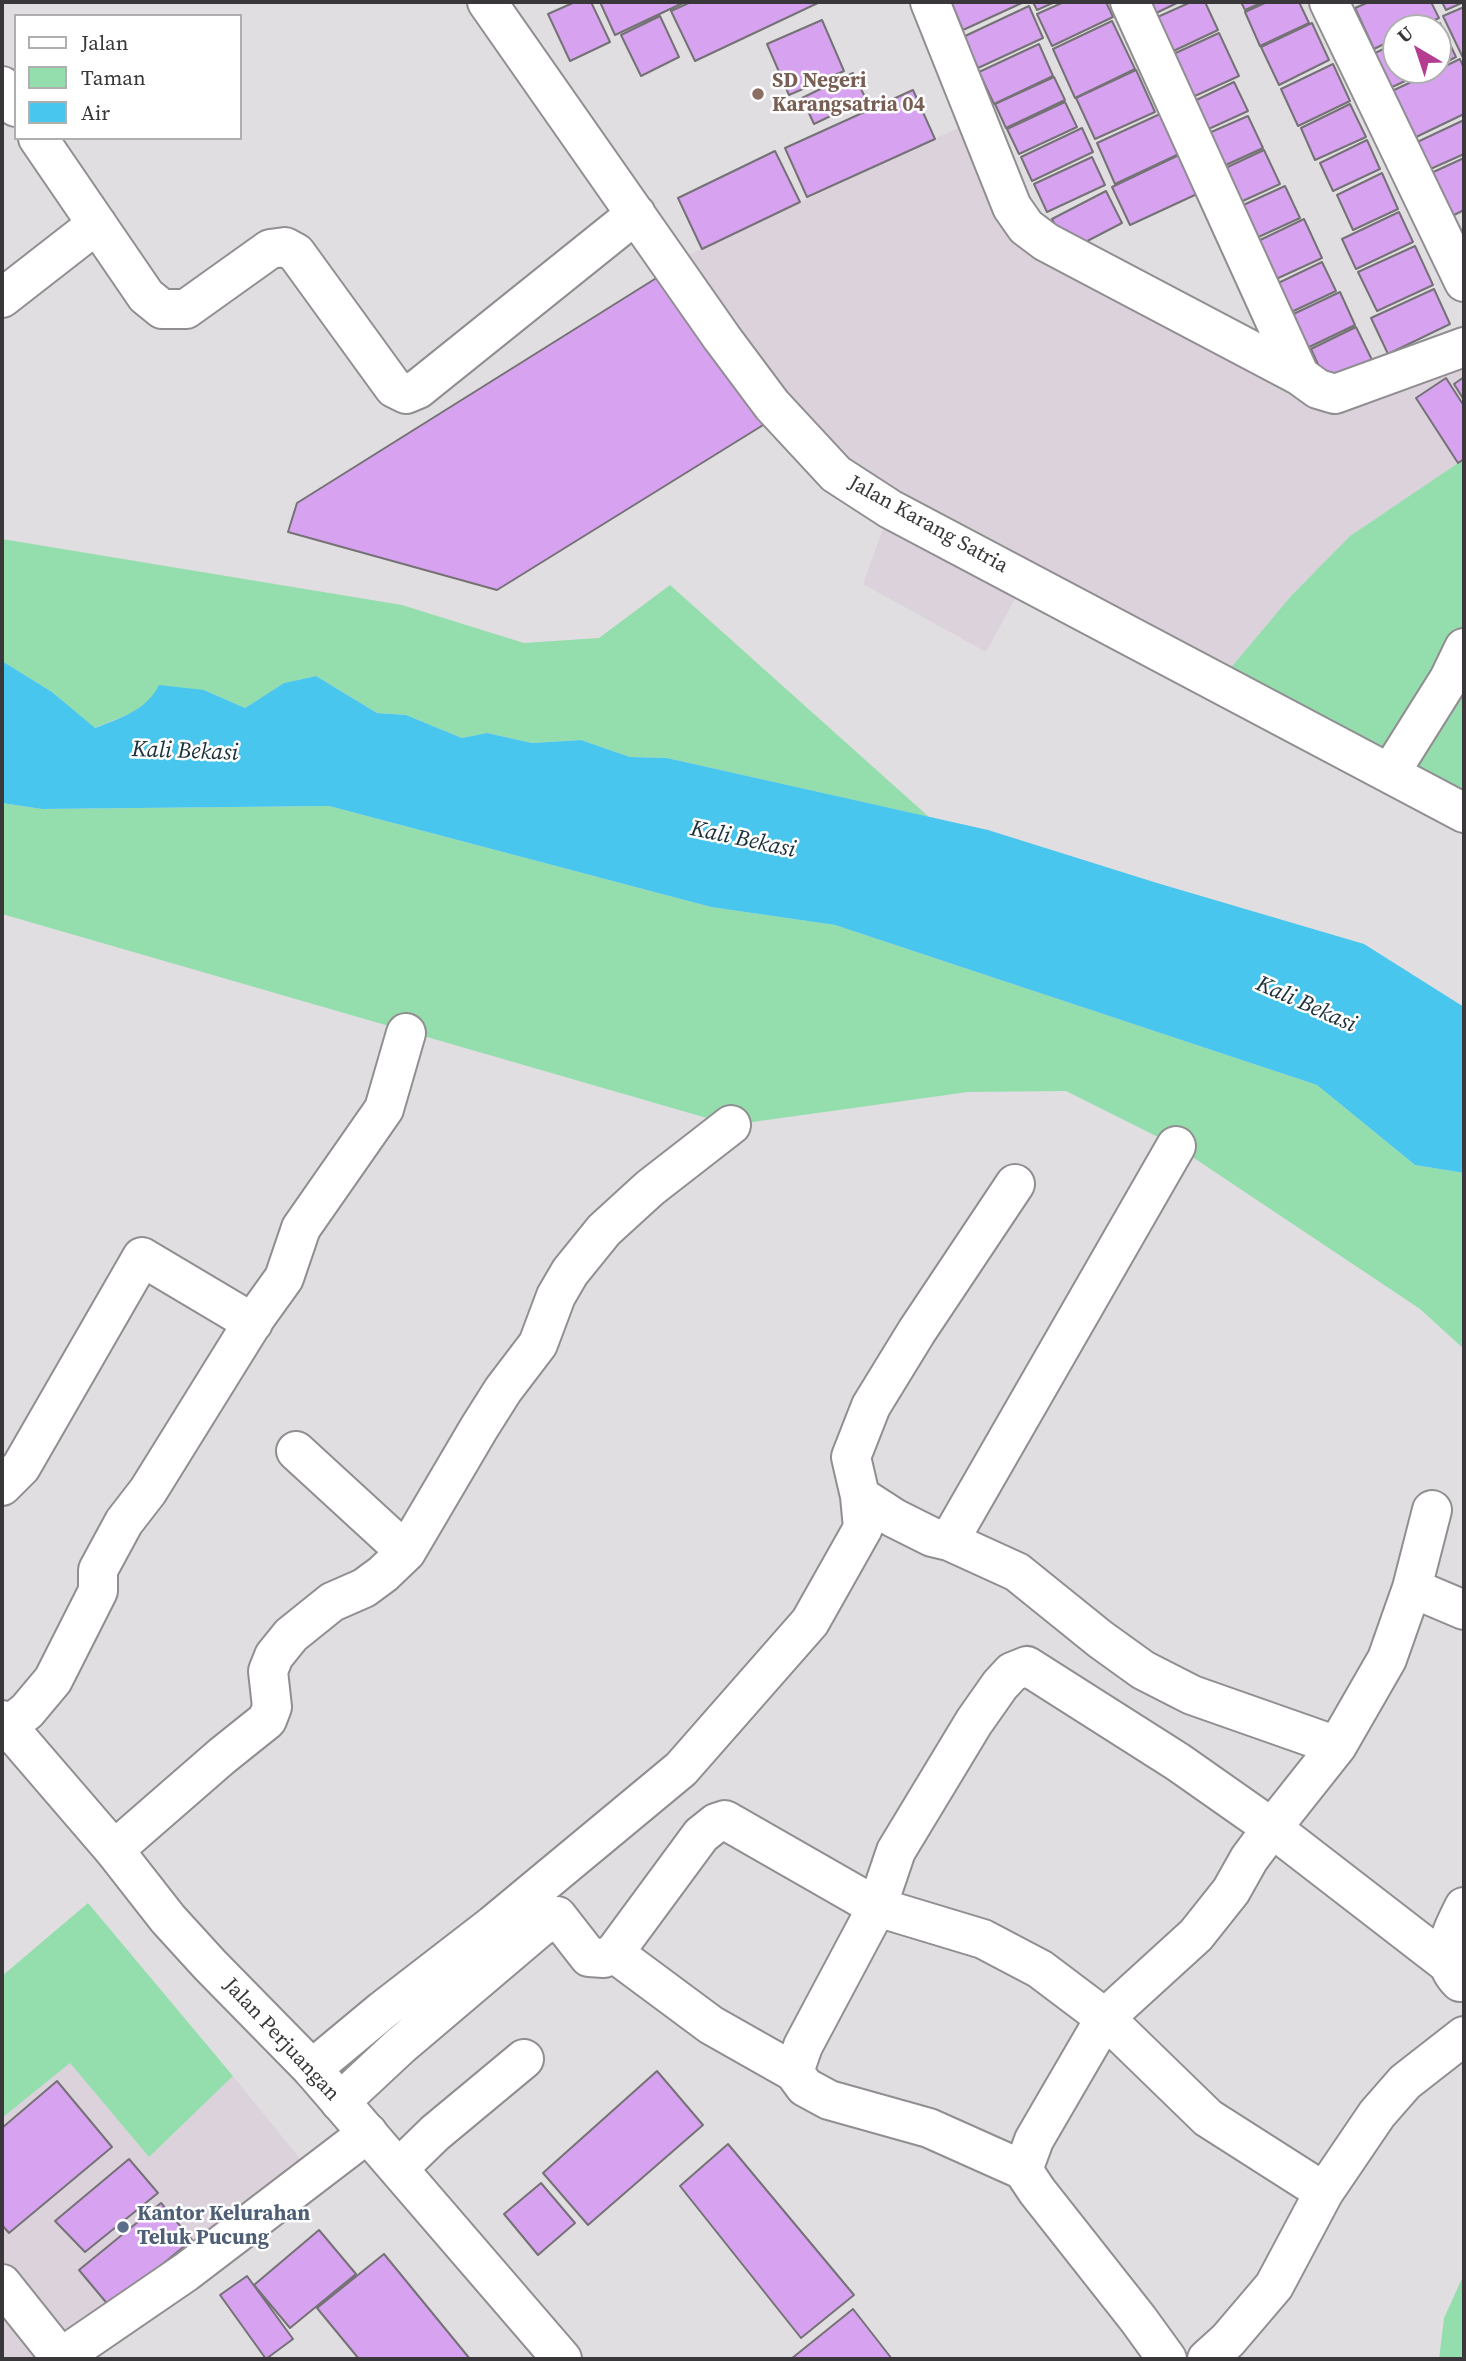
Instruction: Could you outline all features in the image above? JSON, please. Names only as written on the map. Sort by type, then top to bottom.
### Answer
[{"type":"street","name":"Jalan Karang Satria","points":[[487,2],[722,338],[772,405],[836,474],[890,509],[1464,813]]},
{"type":"street","points":[[930,2],[1013,207],[1026,227],[1046,242],[1300,376],[1318,389],[1335,394],[1464,346]]},
{"type":"street","points":[[1130,2],[1300,376]]},
{"type":"street","points":[[1329,2],[1464,282]]},
{"type":"street","points":[[2,86],[14,104]]},
{"type":"street","points":[[39,140],[146,296],[162,309],[186,309],[270,249],[285,247],[296,253],[394,388],[406,394],[418,390],[636,214]]},
{"type":"street","points":[[2,298],[97,224]]},
{"type":"street","points":[[1390,772],[1449,679],[1464,648]]},
{"type":"street","points":[[5,1723],[27,1711],[54,1680],[98,1591],[98,1570],[124,1522],[148,1491],[284,1278],[301,1228],[384,1109],[406,1033]]},
{"type":"street","points":[[114,1850],[267,1720],[272,1707],[268,1671],[274,1656],[291,1635],[332,1602],[364,1588],[406,1552],[485,1418],[538,1344],[556,1296],[570,1272],[604,1230],[650,1188],[731,1125]]},
{"type":"street","points":[[949,1541],[1176,1146]]},
{"type":"street","points":[[312,2069],[493,1925],[681,1769],[810,1622],[863,1528],[860,1496],[851,1457],[871,1406],[916,1331],[1015,1184]]},
{"type":"street","points":[[2,1486],[21,1467],[142,1257],[253,1323]]},
{"type":"street","points":[[296,1451],[406,1552]]},
{"type":"street","points":[[860,1496],[932,1537],[949,1541],[1017,1572],[1143,1670],[1192,1695],[1336,1746]]},
{"type":"street","points":[[1023,2170],[1034,2140],[1105,2018],[1196,1935],[1231,1891],[1249,1859],[1336,1746],[1387,1659],[1412,1588],[1432,1510]]},
{"type":"street","points":[[1412,1588],[1464,1610]]},
{"type":"street","points":[[794,2072],[803,2046],[877,1907],[896,1851],[974,1722],[1012,1671],[1027,1666],[1178,1762],[1272,1828],[1456,1975]]},
{"type":"street","name":"Jalan Perjuangan","points":[[5,1723],[114,1850],[168,1919],[312,2069],[562,2359]]},
{"type":"street","points":[[340,2102],[410,2037],[539,1928],[557,1916],[589,1957],[604,1958],[614,1953],[701,1835],[716,1823],[725,1820],[877,1907],[1000,1945],[1040,1969],[1105,2018],[1208,2118],[1324,2192]]},
{"type":"street","points":[[1456,1975],[1446,1950],[1464,1907]]},
{"type":"street","points":[[614,1953],[711,2025],[794,2072],[805,2087],[829,2100],[929,2128],[1023,2170],[1167,2359]]},
{"type":"street","points":[[1207,2359],[1228,2340],[1274,2286],[1324,2192],[1377,2114],[1405,2082],[1464,2036]]},
{"type":"street","points":[[399,2168],[435,2133],[524,2059]]},
{"type":"street","points":[[2,2284],[71,2356],[368,2133]]},
{"type":"shaded area","points":[[977,119],[1012,207],[1318,389],[1464,338],[1464,459],[1350,536],[1291,596],[1218,683],[1026,579],[986,652],[863,584],[890,509],[671,263]]},
{"type":"shaded area","points":[[70,2063],[149,2157],[233,2076],[313,2175],[61,2358],[2,2284],[2,2118]]},
{"type":"shaded area","points":[[2,2306],[41,2356],[36,2359],[2,2359]]},
{"type":"green space","points":[[1464,459],[1464,813],[1218,683],[1291,596],[1350,536]]},
{"type":"green space","points":[[2,539],[402,605],[524,643],[599,638],[670,585],[929,817],[667,758],[630,757],[581,740],[532,743],[487,733],[462,738],[406,715],[377,713],[316,676],[284,683],[245,708],[204,690],[152,698],[134,712],[94,728],[52,692],[2,661]]},
{"type":"green space","points":[[2,803],[42,809],[329,806],[711,907],[835,925],[1317,1085],[1415,1165],[1464,1173],[1464,1349],[1420,1309],[1176,1146],[1066,1091],[968,1092],[731,1125],[2,914]]},
{"type":"green space","points":[[88,1903],[233,2076],[149,2157],[70,2063],[2,2118],[2,1976]]},
{"type":"green space","points":[[1464,2274],[1464,2359],[1439,2359],[1444,2318]]},
{"type":"water","name":"Kali Bekasi","points":[[2,661],[52,692],[95,728],[140,707],[159,685],[204,690],[245,708],[284,683],[316,676],[377,713],[406,715],[462,738],[487,733],[532,743],[581,740],[630,757],[667,758],[988,830],[1364,944],[1464,1007],[1464,1173],[1415,1165],[1317,1085],[835,925],[711,907],[329,806],[42,809],[2,803]]},
{"type":"building","points":[[575,2],[591,2],[610,42],[570,61],[548,14]]},
{"type":"building","points":[[600,2],[685,2],[615,35]]},
{"type":"building","points":[[691,2],[820,2],[695,61],[671,11]]},
{"type":"building","points":[[951,2],[1024,2],[963,30]]},
{"type":"building","points":[[1033,2],[1055,2],[1037,10]]},
{"type":"building","points":[[1064,2],[1106,2],[1113,17],[1052,46],[1037,14]]},
{"type":"building","points":[[1143,2],[1179,2],[1150,16]]},
{"type":"building","points":[[1191,2],[1205,2],[1218,30],[1167,54],[1151,20]]},
{"type":"building","points":[[1241,2],[1263,2],[1245,10]]},
{"type":"building","points":[[1267,2],[1299,2],[1309,23],[1260,46],[1245,12]]},
{"type":"building","points":[[1369,2],[1431,2],[1437,14],[1382,14],[1382,45],[1374,49],[1355,8]]},
{"type":"building","points":[[1442,2],[1464,2],[1446,10]]},
{"type":"building","points":[[1029,6],[1043,38],[978,68],[963,37]]},
{"type":"building","points":[[1464,7],[1464,60],[1452,35],[1452,14],[1448,14]]},
{"type":"building","points":[[660,16],[679,57],[641,76],[621,35]]},
{"type":"building","points":[[822,20],[844,71],[789,95],[767,44]]},
{"type":"building","points":[[1112,21],[1135,69],[1075,98],[1053,49]]},
{"type":"building","points":[[1312,23],[1329,60],[1279,85],[1261,47]]},
{"type":"building","points":[[1219,33],[1239,76],[1186,100],[1167,57]]},
{"type":"building","points":[[1039,44],[1053,76],[994,104],[979,72]]},
{"type":"building","points":[[1382,50],[1382,72],[1373,54]]},
{"type":"building","points":[[1460,59],[1464,69],[1464,114],[1414,138],[1392,91],[1407,84],[1452,84],[1452,63]]},
{"type":"building","points":[[1333,64],[1350,101],[1298,126],[1281,89]]},
{"type":"building","points":[[1136,70],[1155,112],[1095,139],[1076,98]]},
{"type":"building","points":[[853,73],[866,99],[814,124],[802,98]]},
{"type":"building","points":[[1054,77],[1065,100],[1006,128],[995,104]]},
{"type":"building","points":[[1234,82],[1248,111],[1202,132],[1188,104]]},
{"type":"building","points":[[913,90],[935,139],[807,197],[785,148]]},
{"type":"building","points":[[1065,102],[1077,127],[1019,154],[1007,129]]},
{"type":"building","points":[[1350,104],[1366,137],[1315,160],[1301,128]]},
{"type":"building","points":[[1160,114],[1179,154],[1115,184],[1097,143]]},
{"type":"building","points":[[1248,116],[1263,148],[1217,169],[1202,136]]},
{"type":"building","points":[[1464,120],[1464,154],[1426,171],[1413,144]]},
{"type":"building","points":[[1082,128],[1093,152],[1032,181],[1021,157]]},
{"type":"building","points":[[1367,140],[1380,169],[1333,191],[1320,163]]},
{"type":"building","points":[[1264,150],[1280,184],[1234,205],[1219,171]]},
{"type":"building","points":[[775,151],[800,202],[702,249],[678,198]]},
{"type":"building","points":[[1179,155],[1197,194],[1130,225],[1112,187]]},
{"type":"building","points":[[1092,157],[1105,185],[1047,212],[1034,184]]},
{"type":"building","points":[[1464,158],[1464,210],[1448,218],[1429,174]]},
{"type":"building","points":[[1382,173],[1398,209],[1353,230],[1337,195]]},
{"type":"building","points":[[1285,186],[1300,218],[1254,239],[1239,207]]},
{"type":"building","points":[[1106,191],[1122,223],[1068,251],[1052,219]]},
{"type":"building","points":[[1399,212],[1413,242],[1356,269],[1342,239]]},
{"type":"building","points":[[1304,219],[1322,258],[1274,280],[1256,242]]},
{"type":"building","points":[[1415,246],[1433,285],[1377,311],[1358,272]]},
{"type":"building","points":[[1322,262],[1336,291],[1285,315],[1272,286]]},
{"type":"building","points":[[658,277],[768,422],[497,590],[288,532],[297,503]]},
{"type":"building","points":[[1434,289],[1450,324],[1388,354],[1371,318]]},
{"type":"building","points":[[1340,292],[1355,325],[1301,351],[1285,318]]},
{"type":"building","points":[[1356,327],[1373,362],[1327,384],[1311,349]]},
{"type":"building","points":[[1464,377],[1464,400],[1454,384]]},
{"type":"building","points":[[1446,378],[1464,406],[1464,459],[1458,463],[1416,398]]},
{"type":"building","points":[[657,2071],[703,2125],[588,2225],[543,2173]]},
{"type":"building","points":[[57,2081],[112,2147],[9,2233],[2,2225],[2,2128]]},
{"type":"building","points":[[728,2144],[854,2295],[801,2338],[680,2186]]},
{"type":"building","points":[[129,2159],[158,2193],[85,2252],[55,2221]]},
{"type":"building","points":[[541,2183],[575,2223],[538,2255],[504,2214]]},
{"type":"building","points":[[161,2203],[192,2240],[110,2307],[79,2270]]},
{"type":"building","points":[[319,2230],[356,2274],[290,2328],[254,2285]]},
{"type":"building","points":[[384,2254],[470,2359],[359,2359],[317,2308]]},
{"type":"building","points":[[247,2276],[293,2339],[266,2359],[220,2295]]},
{"type":"building","points":[[853,2309],[892,2359],[791,2359]]},
{"type":"place","name":"SD Negeri Karangsatria 04","points":[[758,94]]},
{"type":"place","name":"Kantor Kelurahan Teluk Pucung","points":[[123,2227]]}]
